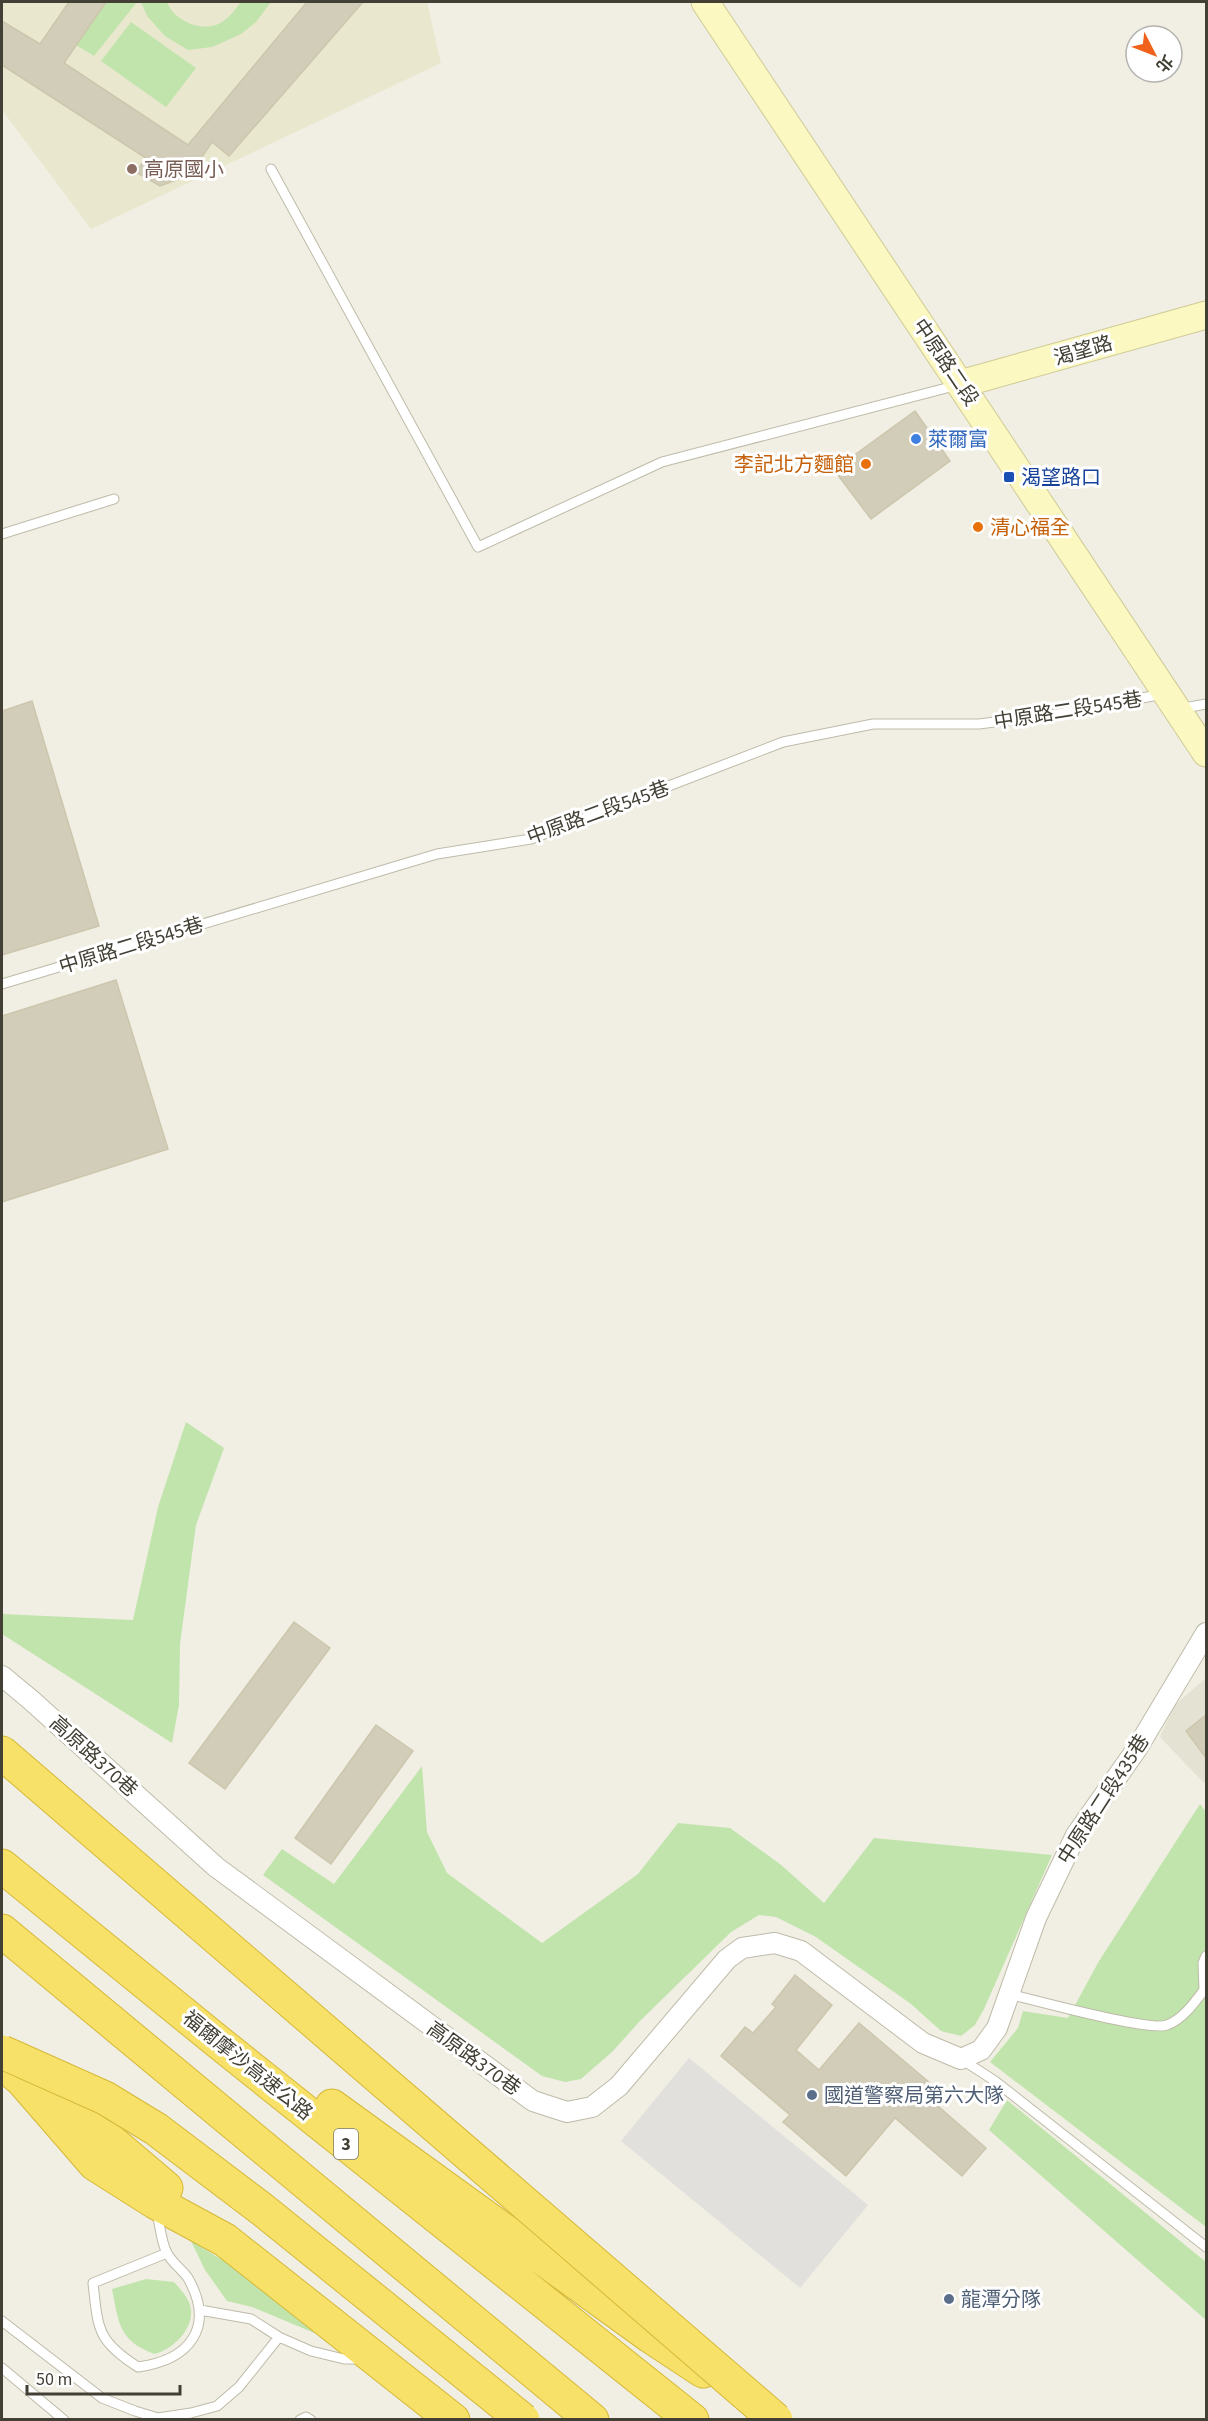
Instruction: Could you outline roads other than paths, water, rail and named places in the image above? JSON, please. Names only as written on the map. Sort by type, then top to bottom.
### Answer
[{"type":"highway","points":[[2,1753],[776,2420]]},
{"type":"highway","name":"福爾摩沙高速公路","points":[[2,1866],[222,2045],[692,2420]]},
{"type":"highway","points":[[2,1931],[592,2420]]},
{"type":"highway","points":[[222,2045],[327,2103],[650,2336],[780,2420]]},
{"type":"highway","points":[[2,2051],[48,2087],[156,2180],[218,2222],[260,2267]]},
{"type":"highway","points":[[2,2051],[105,2098],[156,2130],[263,2210],[523,2420]]},
{"type":"highway","points":[[2,2062],[23,2081],[95,2164],[155,2202],[225,2240],[453,2420]]},
{"type":"street","name":"中原路二段","points":[[705,2],[1206,753]]},
{"type":"street","name":"渴望路","points":[[960,384],[1206,315]]},
{"type":"street","name":"中原路二段435巷","points":[[961,2059],[981,2050],[997,2028],[1036,1918],[1076,1835],[1136,1750],[1206,1633]]},
{"type":"street","name":"高原路370巷","points":[[2,1676],[216,1867],[533,2101],[567,2112],[592,2107],[619,2086],[727,1959],[742,1948],[775,1943],[801,1951],[923,2043],[961,2059]]},
{"type":"lane","points":[[271,170],[478,547],[662,462],[960,384]]},
{"type":"lane","points":[[2,534],[114,499]]},
{"type":"lane","name":"中原路二段545巷","points":[[2,984],[437,854],[531,839],[783,742],[873,724],[979,724],[1171,701],[1206,704]]},
{"type":"lane","points":[[1008,1994],[1143,2025],[1166,2026],[1186,2012],[1204,1990],[1203,1963],[1206,1956]]},
{"type":"lane","points":[[961,2059],[995,2081],[1206,2247]]},
{"type":"lane","points":[[155,2202],[167,2253],[188,2278],[200,2310],[198,2330],[185,2350],[156,2364],[138,2367],[114,2352],[101,2333],[93,2283],[167,2253]]},
{"type":"lane","points":[[200,2310],[251,2319],[279,2337],[311,2351],[344,2359],[377,2360]]},
{"type":"lane","points":[[2,2321],[102,2398],[135,2412],[158,2418],[217,2406],[239,2387],[279,2337]]},
{"type":"lane","points":[[2,2368],[64,2420]]},
{"type":"lane","points":[[300,2420],[306,2417],[311,2420]]},
{"type":"place","name":"高原國小","points":[[132,169]]},
{"type":"place","name":"萊爾富","points":[[916,439]]},
{"type":"place","name":"李記北方麵館","points":[[866,464]]},
{"type":"place","name":"渴望路口","points":[[1009,477]]},
{"type":"place","name":"清心福全","points":[[978,527]]},
{"type":"place","name":"國道警察局第六大隊","points":[[812,2095]]},
{"type":"place","name":"龍潭分隊","points":[[949,2299]]}]
